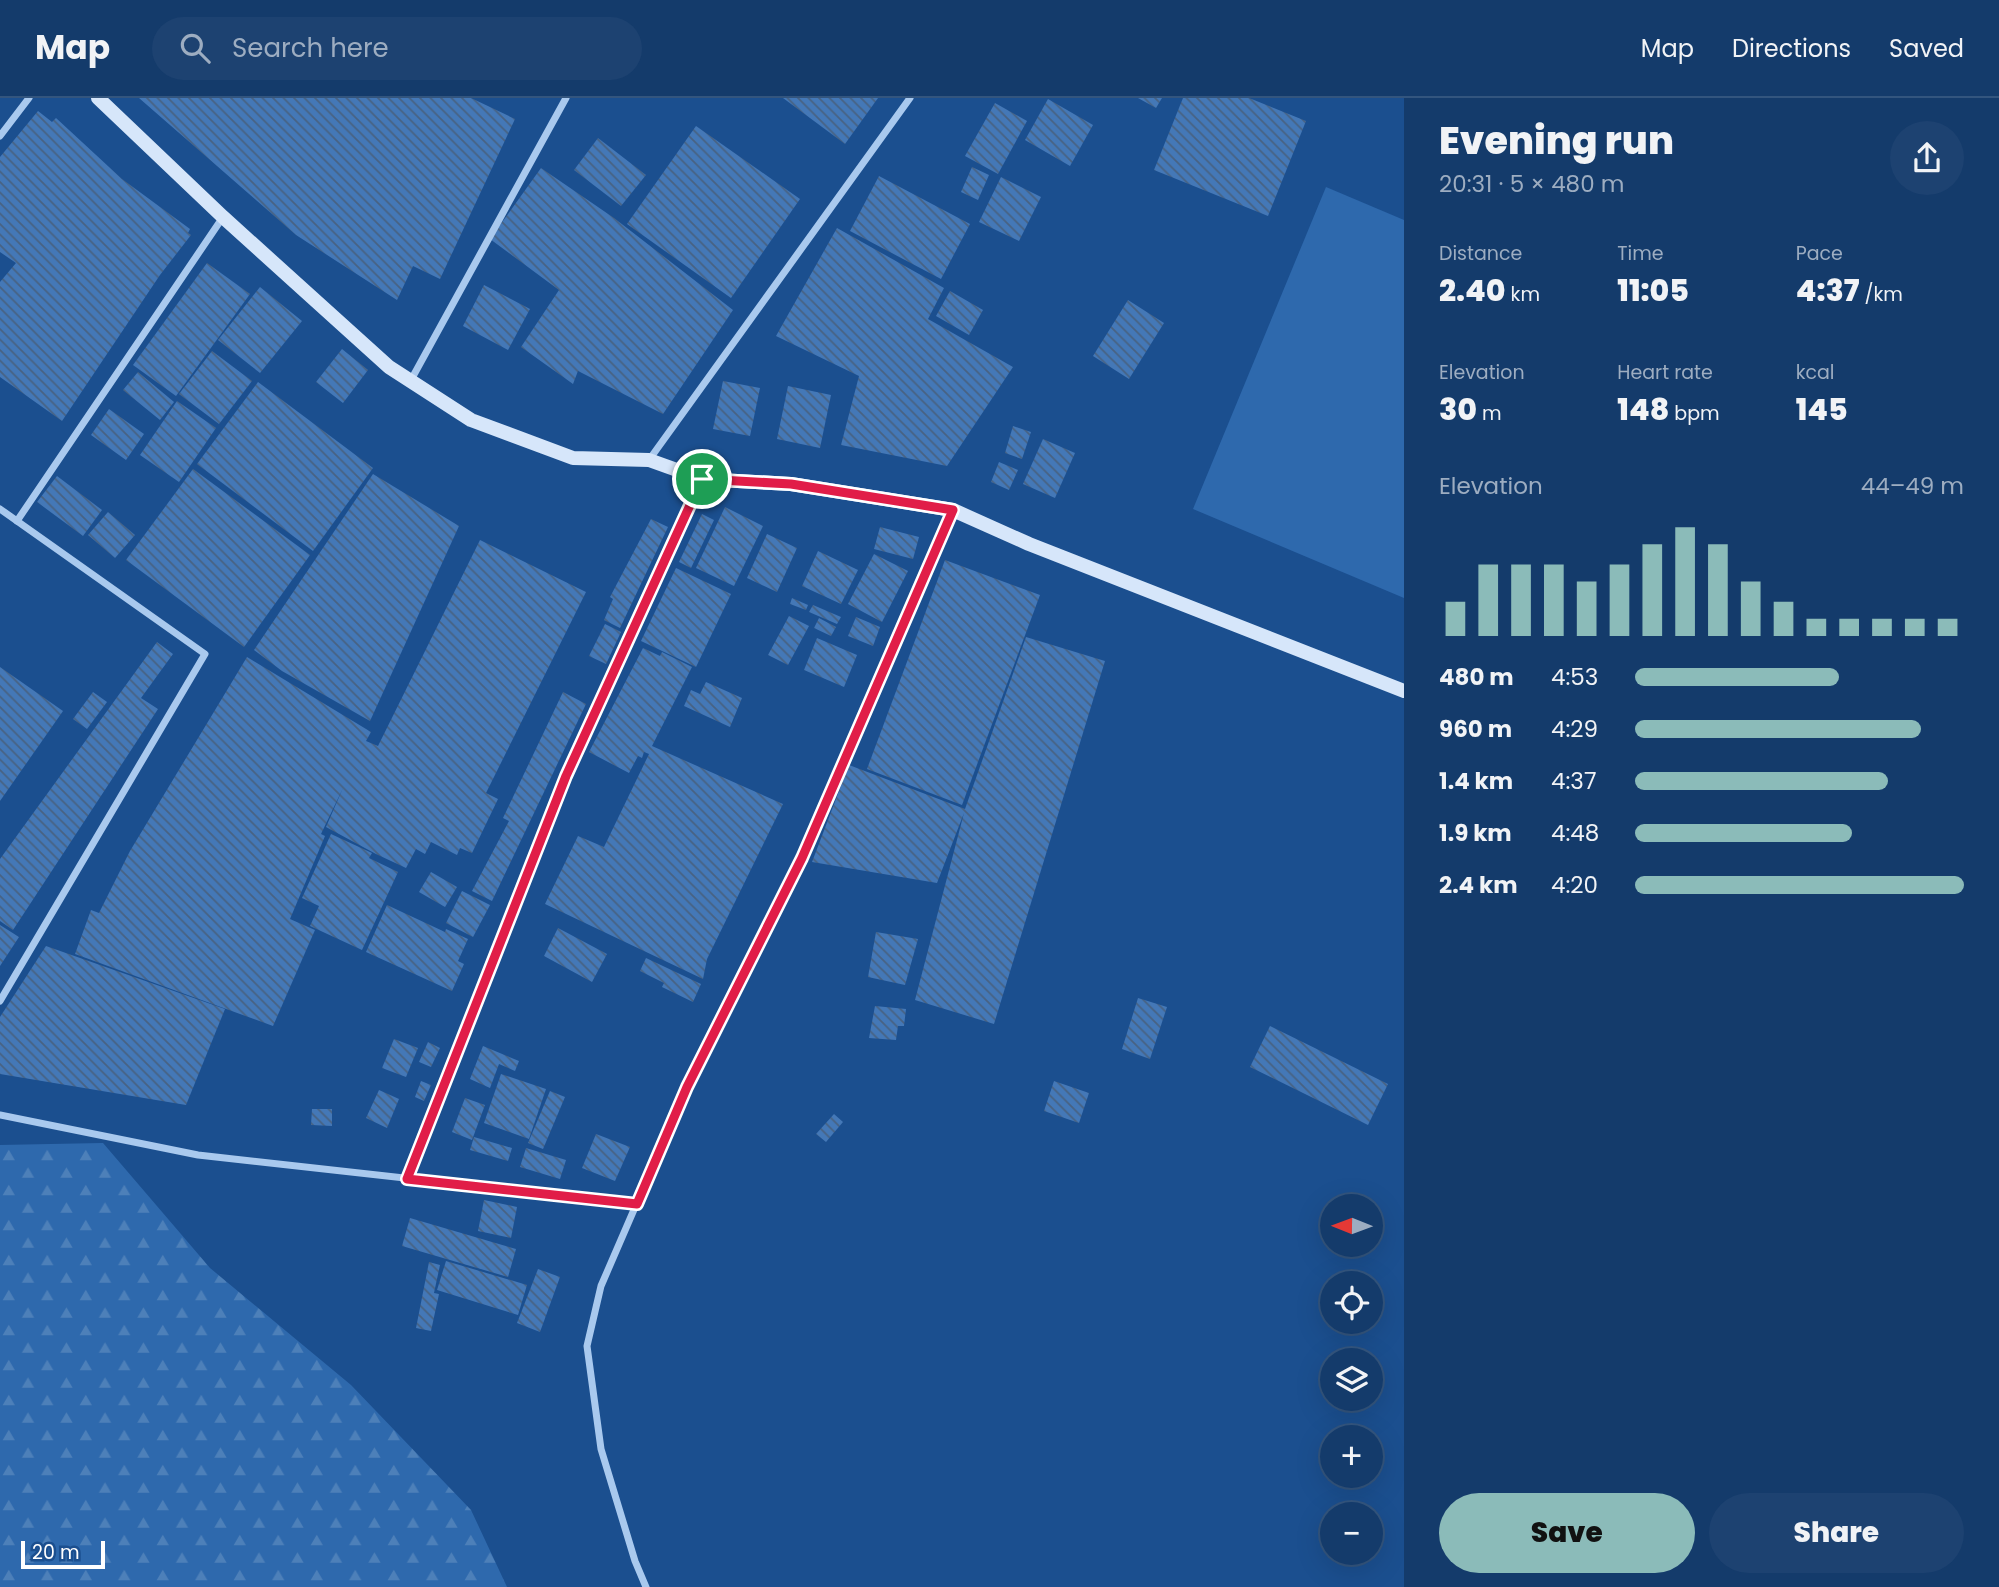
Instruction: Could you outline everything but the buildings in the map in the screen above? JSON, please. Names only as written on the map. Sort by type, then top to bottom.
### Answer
[{"type":"street","points":[[0,136],[29,98]]},
{"type":"street","points":[[411,381],[566,98]]},
{"type":"street","points":[[649,460],[910,98]]},
{"type":"street","points":[[102,99],[223,217],[389,367],[471,420],[573,458],[649,460],[702,479],[791,484],[953,510],[1029,544],[1404,691]]},
{"type":"street","points":[[17,521],[223,217]]},
{"type":"street","points":[[407,1179],[566,776],[702,479]]},
{"type":"street","points":[[0,509],[205,654],[0,1001]]},
{"type":"street","points":[[646,1587],[601,1449],[587,1346],[601,1286],[687,1087],[802,858],[953,510]]},
{"type":"street","points":[[0,1115],[198,1155],[637,1204]]},
{"type":"green space","points":[[1326,187],[1404,220],[1404,598],[1193,509]]},
{"type":"green space","points":[[103,1143],[210,1268],[351,1385],[471,1510],[507,1587],[0,1587],[0,1145]]},
{"type":"route","points":[[702,479],[791,484],[953,510],[802,858],[687,1087],[637,1204],[407,1179],[566,776],[702,479]]}]
